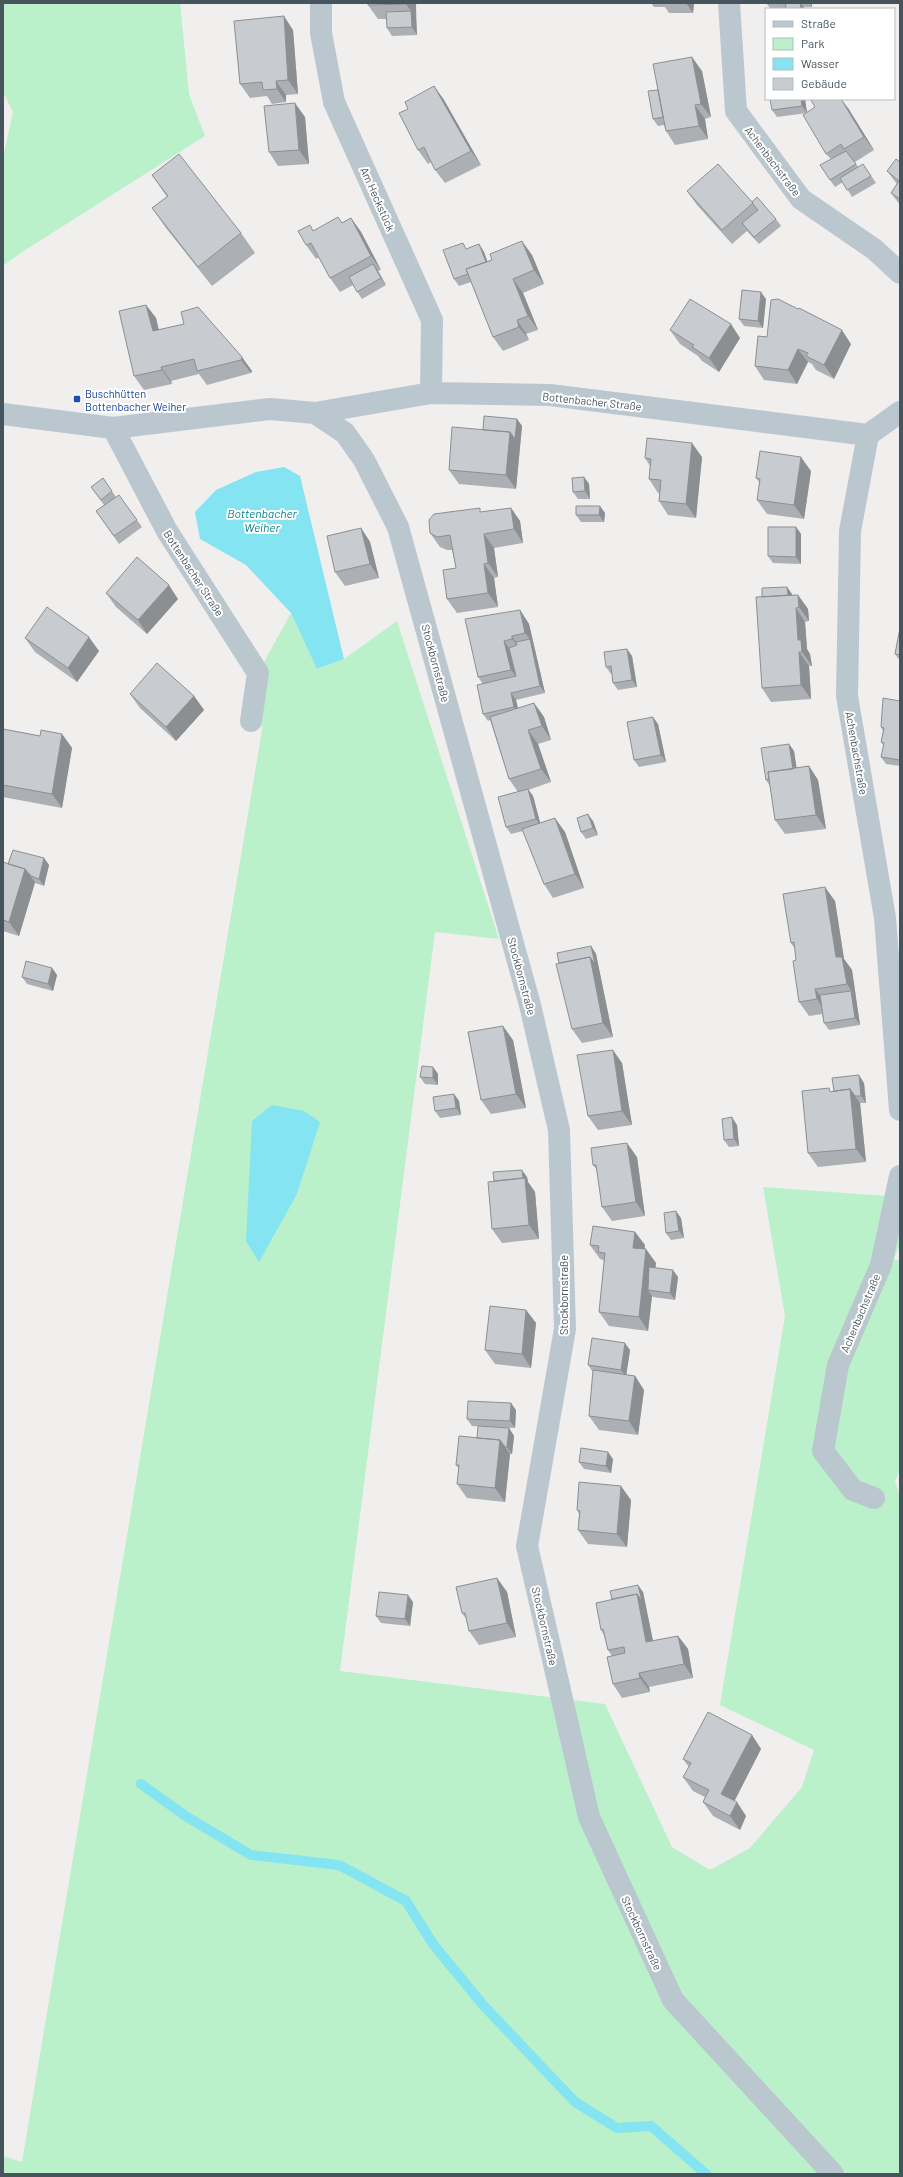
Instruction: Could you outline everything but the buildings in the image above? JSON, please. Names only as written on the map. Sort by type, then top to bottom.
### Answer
[{"type":"street","name":"Am Heckstück","points":[[321,3],[321,33],[334,102],[432,320],[431,393]]},
{"type":"street","name":"Achenbachstraße","points":[[729,3],[736,111],[801,199],[874,249],[900,273]]},
{"type":"street","name":"Bottenbacher Straße","points":[[3,414],[113,428],[270,409],[315,413],[431,393],[550,395],[868,435]]},
{"type":"street","points":[[868,435],[900,412]]},
{"type":"street","name":"Bottenbacher Straße","points":[[315,413],[345,433]]},
{"type":"street","name":"Bottenbacher Straße","points":[[113,428],[166,531],[258,673],[251,721]]},
{"type":"street","name":"Stockbornstraße","points":[[345,433],[364,460],[398,527],[530,1005],[560,1130],[565,1329],[527,1546],[589,1817],[674,2000],[833,2174]]},
{"type":"street","name":"Achenbachstraße","points":[[868,435],[850,532],[847,696],[884,918],[900,1110]]},
{"type":"street","name":"Achenbachstraße","points":[[874,1498],[853,1490],[823,1451],[838,1366],[880,1265],[900,1176]]},
{"type":"green space","points":[[3,3],[180,3],[189,94],[205,136],[19,254],[3,266],[3,158],[13,112],[3,92]]},
{"type":"green space","points":[[291,613],[318,669],[344,659],[397,621],[499,939],[435,932],[340,1671],[605,1704],[672,1847],[710,1870],[750,1848],[802,1787],[814,1750],[720,1705],[785,1316],[763,1187],[900,1197],[900,1244],[894,1259],[900,1260],[900,1471],[895,1481],[900,1496],[900,2174],[3,2174],[3,2156],[22,2162],[262,730],[258,673]]},
{"type":"water","name":"Bottenbacher Weiher","points":[[284,467],[300,476],[344,659],[317,669],[291,613],[246,565],[200,539],[195,512],[216,490],[256,472]]},
{"type":"water","points":[[272,1105],[304,1111],[320,1122],[297,1194],[259,1262],[246,1241],[252,1121]]},
{"type":"waterway","points":[[141,1784],[187,1817],[251,1855],[339,1865],[406,1901],[433,1944],[483,2005],[575,2102],[617,2128],[651,2126],[706,2174]]},
{"type":"place","name":"Buschhütten Bottenbacher Weiher","points":[[77,399]]}]
